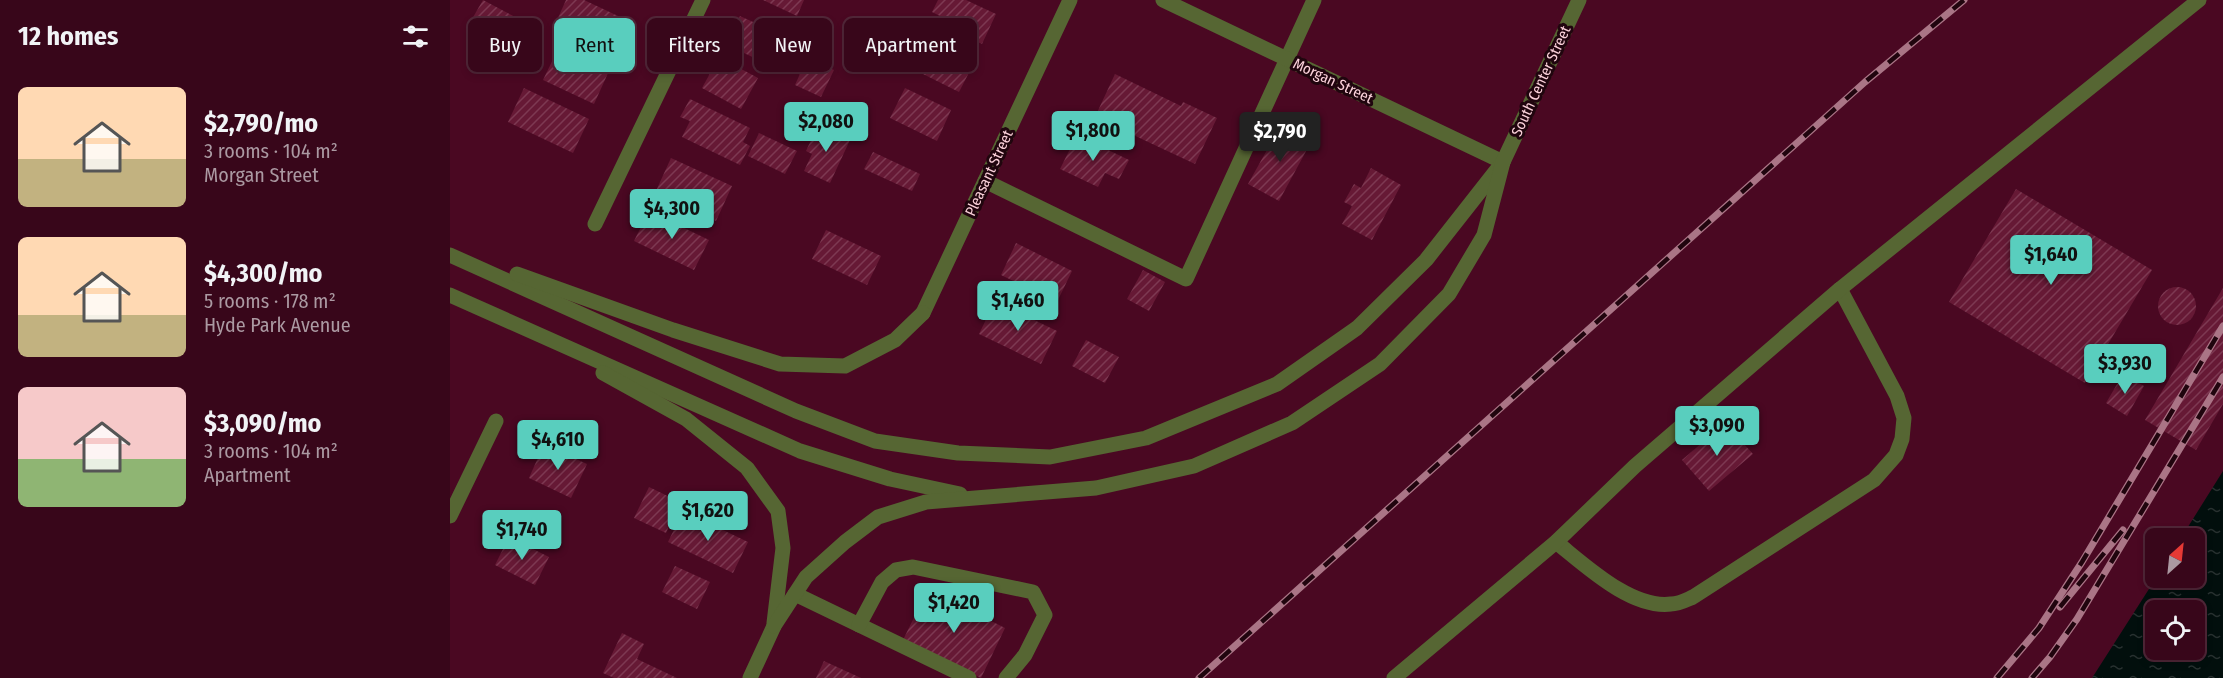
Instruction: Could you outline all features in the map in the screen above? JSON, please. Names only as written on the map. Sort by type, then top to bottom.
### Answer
[{"type":"street","points":[[595,224],[703,0]]},
{"type":"street","name":"Pleasant Street","points":[[450,250],[673,330],[780,364],[845,366],[895,340],[923,313],[1070,0]]},
{"type":"street","name":"Morgan Street","points":[[1163,0],[1503,162]]},
{"type":"street","points":[[985,181],[1186,279],[1314,0]]},
{"type":"street","name":"South Center Street","points":[[1503,162],[1579,0]]},
{"type":"street","points":[[1394,678],[1556,542],[1635,466],[1840,289],[2199,0]]},
{"type":"street","points":[[450,255],[796,411],[875,441],[958,453],[1050,457],[1146,438],[1277,384],[1357,328],[1418,268],[1503,162]]},
{"type":"street","points":[[750,678],[774,626],[806,577],[845,542],[878,517],[926,502],[1096,488],[1194,466],[1292,423],[1380,364],[1449,294],[1484,235],[1503,162]]},
{"type":"street","points":[[1556,542],[1610,585],[1639,599],[1668,605],[1694,597],[1874,480],[1896,455],[1902,439],[1904,418],[1897,396],[1840,289]]},
{"type":"street","points":[[450,295],[800,451],[890,479],[975,497]]},
{"type":"street","points":[[519,326],[686,419],[747,468],[778,511],[783,548],[774,626]]},
{"type":"street","points":[[450,516],[496,420]]},
{"type":"street","points":[[859,625],[882,582],[896,570],[913,567],[1033,592],[1045,615],[1025,655],[1006,678]]},
{"type":"street","points":[[795,594],[969,678]]},
{"type":"water","points":[[2223,471],[2223,678],[2092,678],[2150,588],[2205,588],[2205,528],[2187,528]]},
{"type":"building","points":[[483,0],[517,18],[473,18]]},
{"type":"building","points":[[566,0],[584,0],[622,18],[558,18]]},
{"type":"building","points":[[763,0],[804,0],[797,16]]},
{"type":"building","points":[[938,0],[966,0],[996,14],[982,44],[977,42],[977,18],[944,18],[932,12]]},
{"type":"building","points":[[740,16],[754,22],[754,58],[742,52],[742,18],[739,18]]},
{"type":"building","points":[[554,57],[554,72],[609,72],[594,104],[543,80]]},
{"type":"building","points":[[742,69],[758,78],[741,109],[702,88],[711,72],[742,72]]},
{"type":"building","points":[[832,69],[834,70],[821,97],[795,85],[801,72],[832,72]]},
{"type":"building","points":[[921,72],[969,72],[959,92]]},
{"type":"building","points":[[1115,74],[1181,106],[1183,102],[1217,118],[1195,164],[1095,117]]},
{"type":"building","points":[[524,88],[589,119],[573,153],[508,122]]},
{"type":"building","points":[[905,88],[951,110],[937,141],[890,118]]},
{"type":"building","points":[[690,99],[750,128],[743,142],[750,146],[740,165],[682,137],[690,121],[680,117]]},
{"type":"building","points":[[818,125],[850,140],[830,183],[804,171],[812,154],[806,151]]},
{"type":"building","points":[[1281,125],[1311,142],[1279,201],[1248,184]]},
{"type":"building","points":[[759,133],[797,151],[785,174],[748,156]]},
{"type":"building","points":[[1077,135],[1129,160],[1119,179],[1105,173],[1098,187],[1060,169]]},
{"type":"building","points":[[873,152],[920,174],[912,191],[864,169]]},
{"type":"building","points":[[671,158],[732,186],[716,221],[655,193]]},
{"type":"building","points":[[1371,168],[1401,185],[1372,240],[1342,224],[1352,206],[1344,202],[1354,184],[1361,188]]},
{"type":"building","points":[[2016,189],[2152,270],[2085,383],[1949,302]]},
{"type":"building","points":[[649,211],[709,240],[694,270],[634,241]]},
{"type":"building","points":[[826,230],[881,256],[867,285],[812,259]]},
{"type":"building","points":[[1016,243],[1072,271],[1057,302],[1001,275]]},
{"type":"building","points":[[1143,270],[1165,282],[1149,311],[1127,299]]},
{"type":"building","points":[[2177,287],[2191,292],[2196,306],[2191,320],[2177,325],[2163,320],[2158,306],[2163,292]]},
{"type":"building","points":[[2223,288],[2223,404],[2196,450],[2145,420]]},
{"type":"building","points":[[995,301],[1057,331],[1041,364],[979,334]]},
{"type":"building","points":[[1086,340],[1119,357],[1105,383],[1072,366]]},
{"type":"building","points":[[2144,353],[2153,356],[2156,365],[2153,374],[2144,377],[2135,374],[2132,365],[2135,356]]},
{"type":"building","points":[[2123,374],[2144,386],[2127,416],[2106,403]]},
{"type":"building","points":[[1725,423],[1753,454],[1709,491],[1682,460]]},
{"type":"building","points":[[544,444],[587,464],[571,498],[529,478]]},
{"type":"building","points":[[649,487],[680,502],[666,533],[634,518]]},
{"type":"building","points":[[683,511],[748,542],[733,573],[668,542]]},
{"type":"building","points":[[509,537],[549,557],[535,585],[495,565]]},
{"type":"building","points":[[675,566],[710,582],[697,609],[662,592]]},
{"type":"building","points":[[928,589],[1005,628],[981,678],[903,640]]},
{"type":"building","points":[[622,633],[644,644],[637,659],[677,678],[614,678],[603,673]]},
{"type":"building","points":[[824,661],[861,678],[816,678]]},
{"type":"railway","points":[[1199,678],[1865,82],[1964,0]]},
{"type":"railway","points":[[1997,678],[2039,628],[2082,562],[2223,326]]},
{"type":"railway","points":[[2032,678],[2077,619],[2223,377]]},
{"type":"railway","points":[[2060,607],[2123,530]]}]
